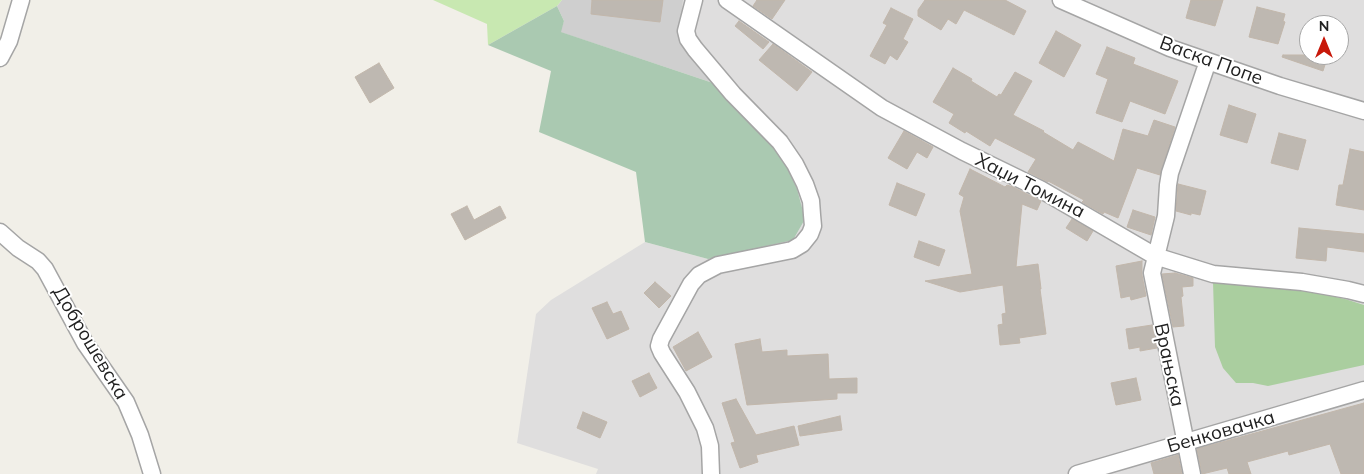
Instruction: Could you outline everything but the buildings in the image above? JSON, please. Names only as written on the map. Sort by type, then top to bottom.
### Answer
[{"type":"street","points":[[0,58],[9,41],[21,0]]},
{"type":"street","points":[[694,0],[686,31],[688,39],[733,94],[780,142],[795,164],[811,201],[813,226],[810,234],[802,244],[792,250],[718,265],[699,274],[691,284],[661,339],[659,346],[662,353],[687,392],[705,428],[710,446],[711,474]]},
{"type":"street","name":"Васка Попе","points":[[1061,0],[1170,48],[1280,86],[1364,111]]},
{"type":"street","name":"Хаџи Томина","points":[[734,2],[882,108],[962,151],[1040,189],[1155,256],[1213,274],[1302,282],[1364,294]]},
{"type":"street","name":"Врањска","points":[[1192,474],[1153,287],[1152,273],[1166,216],[1170,173],[1208,61]]},
{"type":"street","name":"Доброшевска","points":[[0,232],[18,248],[38,261],[45,269],[85,343],[130,409],[152,474]]},
{"type":"street","name":"Бенковачка","points":[[1077,474],[1364,390]]},
{"type":"shaded area","points":[[562,0],[683,0],[680,39],[713,83],[560,32],[564,21],[557,6]]},
{"type":"shaded area","points":[[683,0],[1364,0],[1364,474],[596,474],[598,469],[517,443],[536,314],[551,300],[645,242],[708,259],[713,83],[680,39]]},
{"type":"green space","points":[[433,0],[562,0],[557,6],[488,45],[487,24]]},
{"type":"green space","points":[[557,6],[564,21],[561,32],[713,83],[781,154],[797,189],[805,219],[793,240],[708,259],[645,242],[636,172],[539,132],[551,71],[488,45]]},
{"type":"green space","points":[[1213,282],[1301,289],[1364,305],[1364,365],[1268,386],[1253,383],[1236,383],[1223,368],[1215,347]]}]
